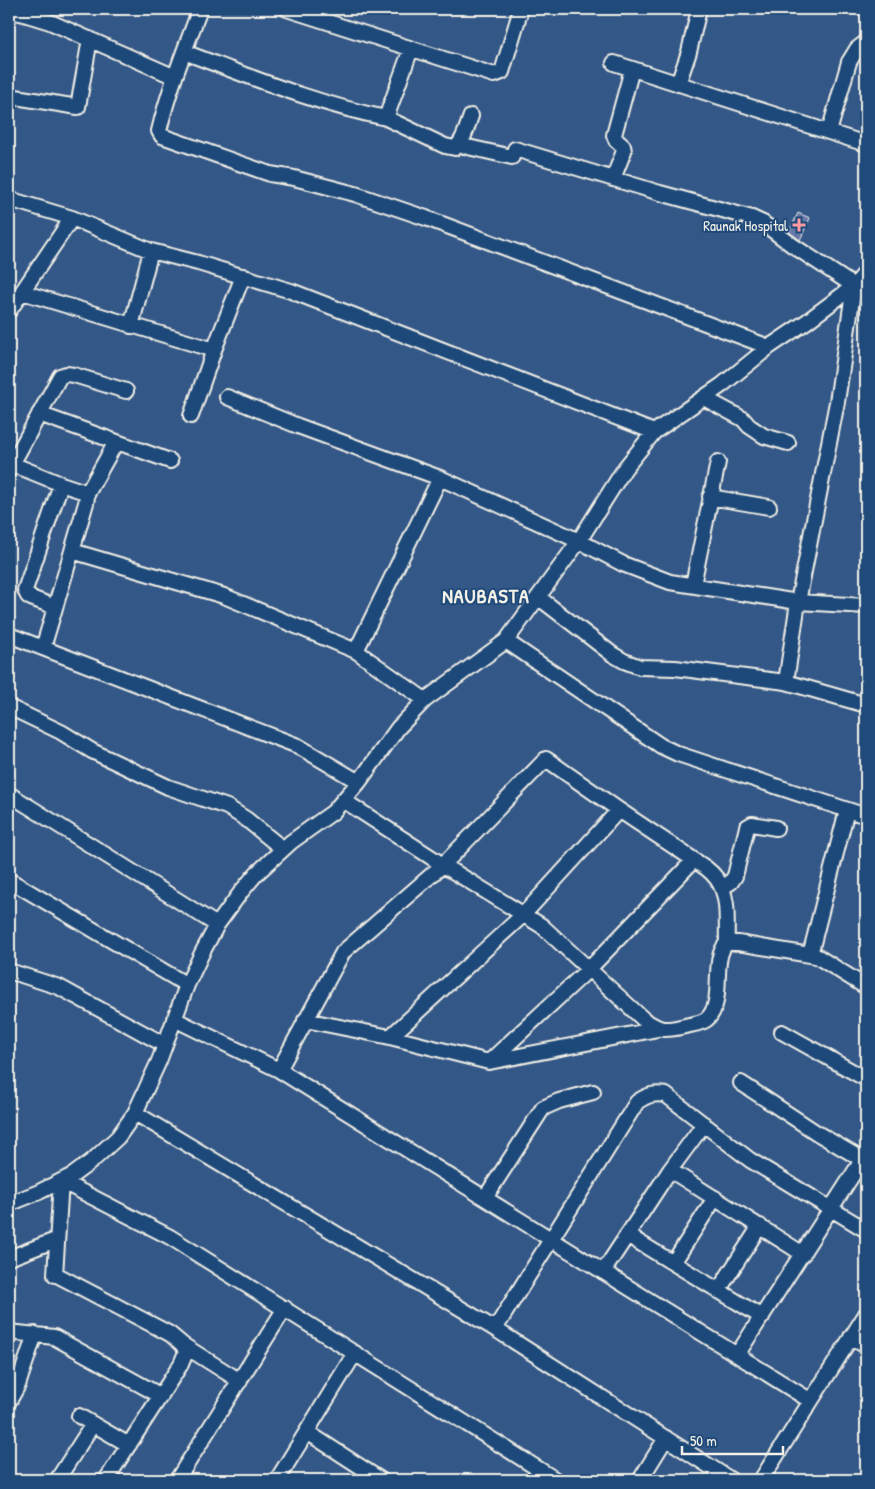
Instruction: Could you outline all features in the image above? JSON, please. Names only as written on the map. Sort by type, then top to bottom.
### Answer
[{"type":"street","points":[[200,9],[159,131],[162,136],[270,174],[294,178],[355,194],[418,215],[769,347]]},
{"type":"street","points":[[287,9],[494,75],[502,72],[521,9]]},
{"type":"street","points":[[678,84],[689,52],[699,9]]},
{"type":"street","points":[[9,11],[50,22],[176,77]]},
{"type":"street","points":[[9,96],[78,106],[90,39]]},
{"type":"street","points":[[829,132],[849,62],[857,49],[866,42]]},
{"type":"street","points":[[386,118],[411,49]]},
{"type":"street","points":[[184,52],[294,93],[366,115],[386,118],[445,146],[454,148],[459,145],[471,116]]},
{"type":"street","points":[[614,63],[866,144]]},
{"type":"street","points":[[612,178],[624,151],[623,146],[614,136],[632,68]]},
{"type":"street","points":[[459,145],[513,153],[612,178],[752,218],[763,223],[854,286]]},
{"type":"street","points":[[9,199],[72,218],[151,251],[291,291],[654,432]]},
{"type":"street","points":[[9,312],[72,218]]},
{"type":"street","points":[[131,326],[151,251]]},
{"type":"street","points":[[9,1202],[73,1176],[118,1137],[135,1113],[202,953],[217,924],[241,892],[256,874],[291,842],[333,812],[359,782],[398,728],[425,700],[506,641],[579,541],[625,468],[654,432],[722,385],[769,347],[854,286],[866,272]]},
{"type":"street","points":[[191,416],[243,276]]},
{"type":"street","points":[[786,682],[798,602],[837,402],[854,286]]},
{"type":"street","points":[[22,292],[214,350]]},
{"type":"street","points":[[87,494],[80,489],[11,467],[60,376],[74,375],[126,391]]},
{"type":"street","points":[[227,397],[298,426],[440,478],[579,541],[622,564],[670,582],[798,602],[866,606]]},
{"type":"street","points":[[704,398],[743,419],[749,426],[764,436],[788,443]]},
{"type":"street","points":[[39,414],[170,462]]},
{"type":"street","points":[[43,648],[86,503],[87,494],[116,442]]},
{"type":"street","points":[[693,585],[718,462]]},
{"type":"street","points":[[356,651],[440,478]]},
{"type":"street","points":[[55,607],[31,598],[25,590],[61,484]]},
{"type":"street","points":[[710,497],[769,507]]},
{"type":"street","points":[[72,552],[224,596],[356,651],[425,700]]},
{"type":"street","points":[[538,597],[612,654],[640,667],[675,668],[786,682],[866,706]]},
{"type":"street","points":[[9,635],[298,746],[359,782]]},
{"type":"street","points":[[506,641],[660,746],[678,754],[866,816]]},
{"type":"street","points":[[9,707],[61,732],[92,751],[168,787],[227,807],[283,849]]},
{"type":"street","points":[[279,1070],[305,1020],[342,952],[443,865],[546,758],[694,860],[716,878],[722,888],[725,899],[727,943],[721,951],[716,1000],[711,1014],[701,1022],[668,1030],[658,1029],[489,1062],[390,1037],[305,1020]]},
{"type":"street","points":[[9,794],[217,924]]},
{"type":"street","points":[[344,800],[443,865],[542,926],[642,1019],[658,1029]]},
{"type":"street","points":[[390,1037],[524,914],[619,810]]},
{"type":"street","points":[[810,955],[847,810]]},
{"type":"street","points":[[722,888],[736,876],[747,827],[752,824],[776,828]]},
{"type":"street","points":[[489,1062],[589,969],[694,860]]},
{"type":"street","points":[[9,880],[187,985]]},
{"type":"street","points":[[727,943],[738,943],[818,957],[866,987]]},
{"type":"street","points":[[9,971],[59,987],[165,1045]]},
{"type":"street","points":[[174,1019],[279,1070],[810,1401]]},
{"type":"street","points":[[782,1032],[866,1079]]},
{"type":"street","points":[[737,1355],[864,1157],[817,1133],[741,1083]]},
{"type":"street","points":[[485,1198],[543,1108],[559,1101],[593,1092]]},
{"type":"street","points":[[495,1329],[637,1102],[650,1095],[666,1095],[750,1160],[866,1230]]},
{"type":"street","points":[[135,1113],[495,1329],[731,1480]]},
{"type":"street","points":[[603,1272],[670,1170],[704,1124]]},
{"type":"street","points":[[670,1170],[803,1254]]},
{"type":"street","points":[[61,1182],[57,1276],[170,1334],[183,1345],[239,1381]]},
{"type":"street","points":[[61,1182],[170,1237],[556,1480]]},
{"type":"street","points":[[673,1263],[715,1198]]},
{"type":"street","points":[[718,1290],[760,1226]]},
{"type":"street","points":[[628,1235],[762,1317]]},
{"type":"street","points":[[9,1258],[53,1241]]},
{"type":"street","points":[[177,1480],[285,1308]]},
{"type":"street","points":[[760,1480],[866,1314]]},
{"type":"street","points":[[9,1332],[35,1334],[62,1341],[161,1396]]},
{"type":"street","points":[[9,1401],[14,1383],[35,1334]]},
{"type":"street","points":[[851,1337],[866,1346]]},
{"type":"street","points":[[106,1480],[182,1364],[186,1352],[183,1345]]},
{"type":"street","points":[[281,1479],[355,1353]]},
{"type":"street","points":[[79,1416],[129,1445]]},
{"type":"street","points":[[57,1480],[93,1424]]},
{"type":"street","points":[[307,1432],[381,1480]]},
{"type":"street","points":[[640,1480],[666,1438]]},
{"type":"building","points":[[798,213],[810,218],[800,240],[789,232]]},
{"type":"place","name":"Raunak Hospital","points":[[799,225]]},
{"type":"district","name":"NAUBASTA","points":[[486,595]]}]
